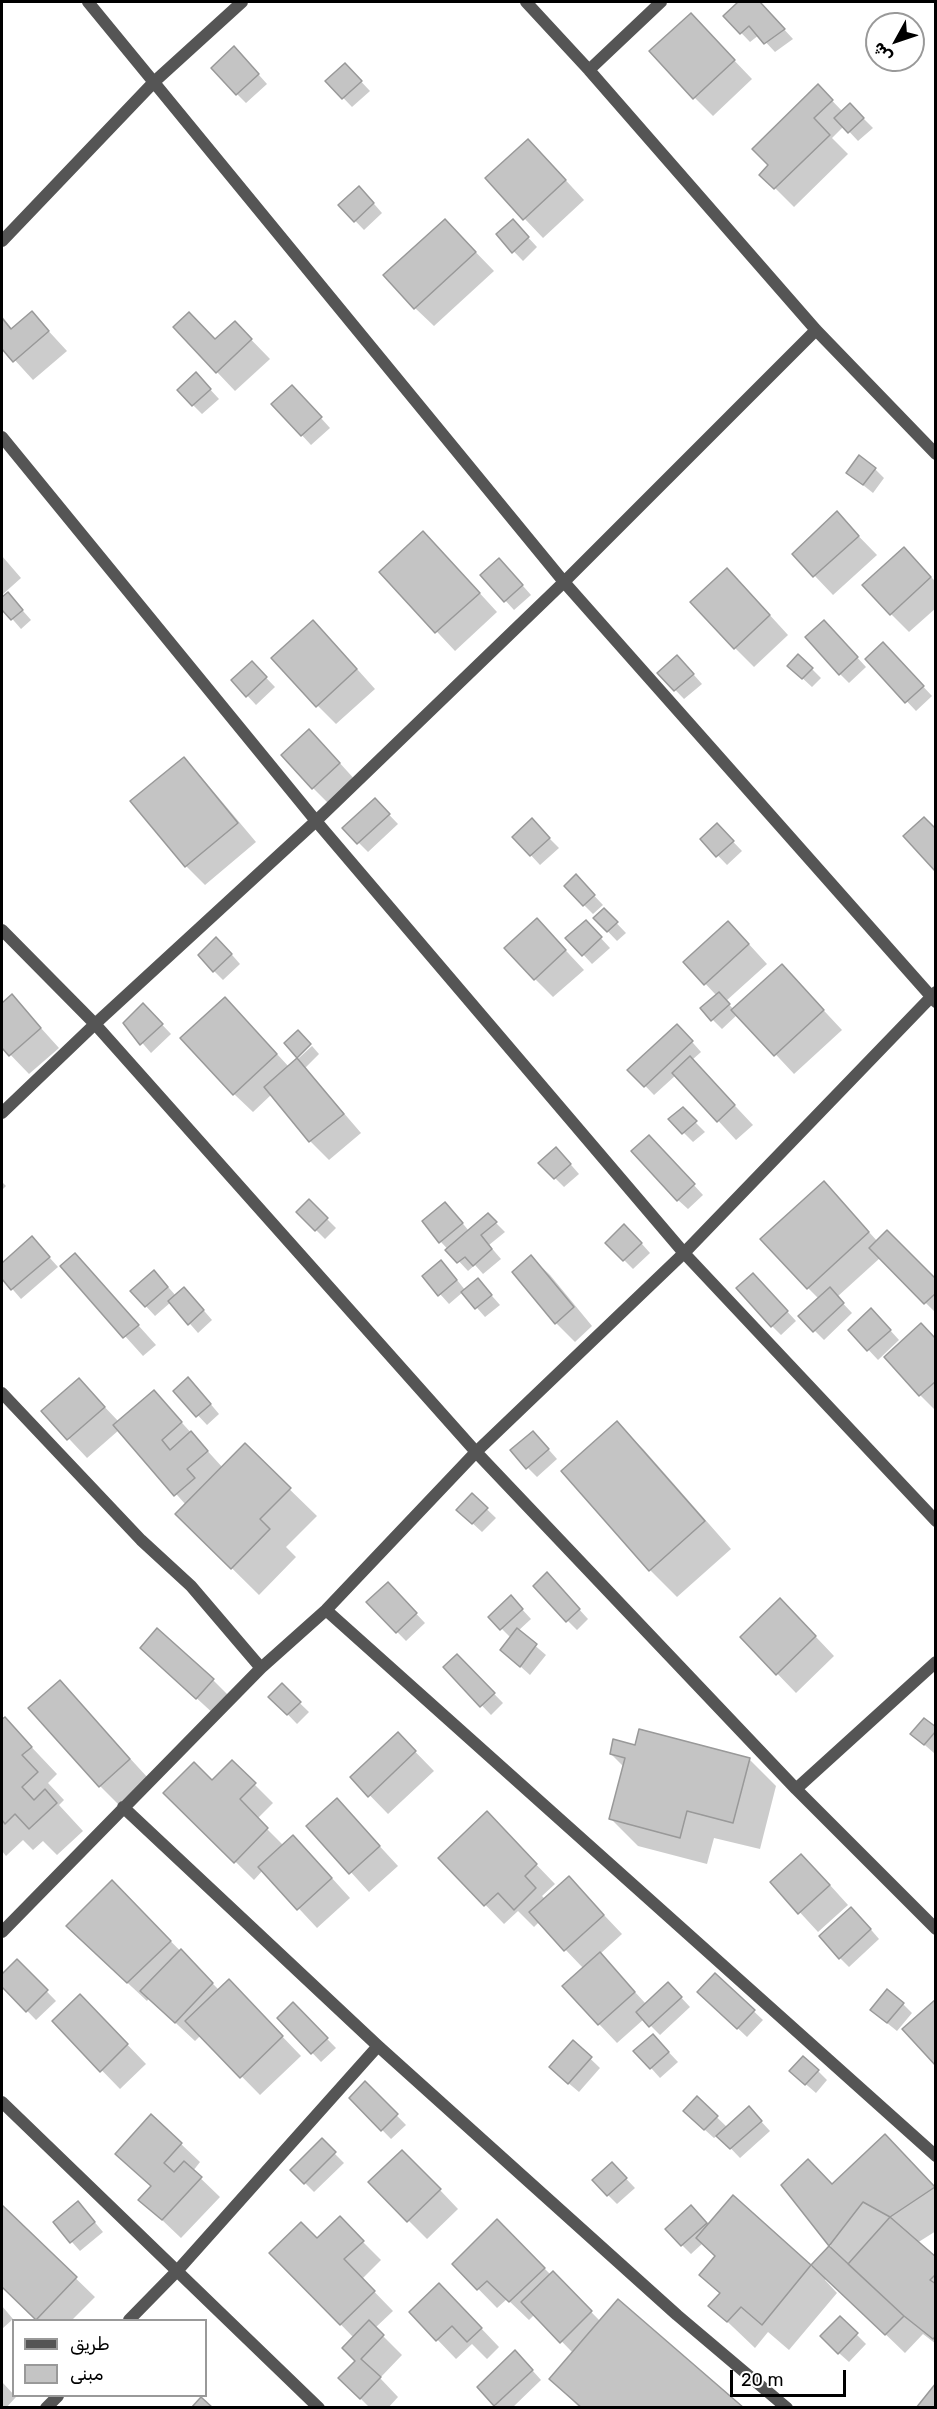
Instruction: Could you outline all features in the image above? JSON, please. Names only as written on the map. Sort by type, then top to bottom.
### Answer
[{"type":"street","points":[[2,1932],[261,1668],[326,1610],[476,1452],[684,1253],[934,997],[564,582],[88,2]]},
{"type":"street","points":[[2,241],[154,82],[242,2]]},
{"type":"street","points":[[526,2],[589,70],[816,330],[936,454]]},
{"type":"street","points":[[589,70],[661,2]]},
{"type":"street","points":[[2,1113],[316,820],[564,582],[816,330]]},
{"type":"street","points":[[2,437],[316,820],[684,1253],[936,1521]]},
{"type":"street","points":[[2,930],[95,1024],[476,1452],[796,1789],[936,1929]]},
{"type":"street","points":[[2,1393],[141,1540],[191,1586],[261,1668]]},
{"type":"street","points":[[326,1610],[936,2156]]},
{"type":"street","points":[[796,1789],[936,1662]]},
{"type":"street","points":[[123,1807],[378,2046],[677,2314],[787,2408]]},
{"type":"street","points":[[130,2319],[178,2270],[378,2046]]},
{"type":"street","points":[[2,2102],[319,2408]]},
{"type":"street","points":[[46,2408],[57,2397]]},
{"type":"building","points":[[738,2],[760,2],[785,29],[764,44],[749,26],[740,34],[723,16]]},
{"type":"building","points":[[691,13],[735,60],[693,99],[649,51]]},
{"type":"building","points":[[234,46],[259,74],[236,95],[211,68]]},
{"type":"building","points":[[345,63],[362,81],[342,99],[325,81]]},
{"type":"building","points":[[818,84],[833,100],[814,118],[830,135],[774,189],[759,175],[768,165],[752,149]]},
{"type":"building","points":[[850,103],[864,118],[848,133],[834,118]]},
{"type":"building","points":[[528,139],[566,180],[523,220],[485,178]]},
{"type":"building","points":[[359,186],[374,203],[354,222],[338,205]]},
{"type":"building","points":[[445,219],[476,252],[414,309],[383,275]]},
{"type":"building","points":[[513,219],[529,237],[512,253],[496,234]]},
{"type":"building","points":[[32,311],[49,331],[13,362],[2,349],[2,318],[11,329]]},
{"type":"building","points":[[189,312],[215,339],[235,321],[252,339],[216,373],[173,327]]},
{"type":"building","points":[[196,372],[211,389],[192,406],[177,390]]},
{"type":"building","points":[[292,385],[322,417],[301,436],[271,404]]},
{"type":"building","points":[[859,455],[876,468],[863,485],[846,473]]},
{"type":"building","points":[[837,511],[859,536],[813,577],[792,554]]},
{"type":"building","points":[[423,531],[480,593],[435,633],[379,572]]},
{"type":"building","points":[[904,547],[931,577],[890,615],[862,585]]},
{"type":"building","points":[[499,558],[523,585],[504,602],[480,575]]},
{"type":"building","points":[[727,568],[770,615],[734,649],[690,602]]},
{"type":"building","points":[[8,592],[23,610],[11,620],[2,610],[2,597]]},
{"type":"building","points":[[313,620],[357,669],[316,707],[271,658]]},
{"type":"building","points":[[824,620],[858,657],[839,675],[805,637]]},
{"type":"building","points":[[883,642],[924,686],[905,703],[865,659]]},
{"type":"building","points":[[798,654],[813,668],[802,679],[787,666]]},
{"type":"building","points":[[677,655],[694,674],[674,691],[657,673]]},
{"type":"building","points":[[252,661],[267,677],[246,697],[231,680]]},
{"type":"building","points":[[309,729],[340,763],[312,789],[281,755]]},
{"type":"building","points":[[184,757],[238,823],[185,867],[130,801]]},
{"type":"building","points":[[375,798],[390,814],[357,844],[342,828]]},
{"type":"building","points":[[924,817],[936,829],[935,871],[903,836]]},
{"type":"building","points":[[532,818],[550,838],[530,856],[512,837]]},
{"type":"building","points":[[717,823],[734,841],[716,857],[700,839]]},
{"type":"building","points":[[576,874],[595,895],[583,906],[564,886]]},
{"type":"building","points":[[604,908],[618,922],[607,932],[593,918]]},
{"type":"building","points":[[537,918],[566,950],[534,980],[504,948]]},
{"type":"building","points":[[586,920],[602,937],[582,956],[565,938]]},
{"type":"building","points":[[728,921],[749,944],[704,985],[683,962]]},
{"type":"building","points":[[216,937],[232,954],[213,972],[198,955]]},
{"type":"building","points":[[782,964],[824,1010],[774,1056],[731,1010]]},
{"type":"building","points":[[719,992],[730,1004],[711,1021],[700,1008]]},
{"type":"building","points":[[12,994],[41,1028],[9,1056],[2,1048],[2,1003]]},
{"type":"building","points":[[225,997],[277,1054],[233,1095],[180,1038]]},
{"type":"building","points":[[143,1003],[163,1024],[140,1045],[123,1023]]},
{"type":"building","points":[[677,1024],[693,1041],[644,1087],[627,1070]]},
{"type":"building","points":[[298,1030],[311,1044],[297,1058],[284,1043]]},
{"type":"building","points":[[690,1056],[735,1105],[717,1122],[672,1073]]},
{"type":"building","points":[[297,1058],[344,1114],[309,1142],[264,1087]]},
{"type":"building","points":[[683,1107],[697,1121],[682,1134],[668,1119]]},
{"type":"building","points":[[649,1135],[695,1184],[677,1201],[631,1151]]},
{"type":"building","points":[[556,1147],[571,1164],[554,1179],[538,1163]]},
{"type":"building","points":[[824,1181],[869,1232],[807,1289],[760,1239]]},
{"type":"building","points":[[309,1199],[328,1218],[315,1231],[296,1212]]},
{"type":"building","points":[[445,1202],[463,1223],[439,1243],[422,1221]]},
{"type":"building","points":[[488,1213],[497,1222],[481,1235],[492,1249],[473,1266],[465,1257],[457,1263],[445,1250]]},
{"type":"building","points":[[624,1224],[642,1243],[623,1261],[605,1243]]},
{"type":"building","points":[[887,1230],[936,1279],[936,1293],[924,1304],[869,1248]]},
{"type":"building","points":[[32,1236],[50,1257],[11,1290],[2,1279],[2,1263]]},
{"type":"building","points":[[75,1253],[139,1325],[123,1338],[60,1266]]},
{"type":"building","points":[[531,1255],[574,1307],[555,1324],[512,1272]]},
{"type":"building","points":[[441,1260],[457,1280],[438,1296],[422,1276]]},
{"type":"building","points":[[154,1270],[168,1287],[145,1307],[130,1291]]},
{"type":"building","points":[[753,1273],[788,1311],[771,1327],[736,1288]]},
{"type":"building","points":[[478,1278],[492,1295],[475,1309],[461,1292]]},
{"type":"building","points":[[184,1287],[204,1310],[188,1325],[168,1301]]},
{"type":"building","points":[[830,1287],[844,1303],[813,1332],[798,1316]]},
{"type":"building","points":[[871,1308],[891,1330],[867,1351],[848,1330]]},
{"type":"building","points":[[921,1323],[936,1339],[936,1381],[919,1396],[884,1357]]},
{"type":"building","points":[[188,1377],[211,1404],[196,1417],[173,1391]]},
{"type":"building","points":[[79,1378],[105,1407],[67,1440],[41,1411]]},
{"type":"building","points":[[154,1390],[182,1422],[162,1440],[170,1450],[191,1431],[208,1451],[187,1469],[195,1478],[174,1496],[113,1425]]},
{"type":"building","points":[[617,1421],[705,1521],[649,1571],[561,1471]]},
{"type":"building","points":[[533,1431],[549,1449],[526,1469],[510,1450]]},
{"type":"building","points":[[245,1443],[291,1488],[260,1519],[270,1529],[231,1569],[175,1514]]},
{"type":"building","points":[[472,1493],[488,1508],[472,1524],[456,1510]]},
{"type":"building","points":[[547,1572],[580,1609],[566,1622],[533,1586]]},
{"type":"building","points":[[388,1582],[417,1613],[396,1633],[366,1602]]},
{"type":"building","points":[[511,1595],[523,1609],[500,1630],[488,1617]]},
{"type":"building","points":[[780,1598],[816,1636],[776,1675],[740,1637]]},
{"type":"building","points":[[157,1628],[214,1679],[196,1699],[140,1648]]},
{"type":"building","points":[[517,1628],[537,1644],[520,1667],[500,1650]]},
{"type":"building","points":[[457,1654],[495,1693],[480,1707],[443,1667]]},
{"type":"building","points":[[60,1680],[130,1759],[99,1787],[28,1708]]},
{"type":"building","points":[[282,1683],[301,1702],[287,1715],[268,1697]]},
{"type":"building","points":[[5,1717],[32,1747],[22,1755],[38,1772],[22,1787],[34,1800],[45,1789],[57,1803],[29,1829],[15,1814],[5,1824],[2,1820],[2,1719]]},
{"type":"building","points":[[924,1718],[936,1727],[936,1731],[924,1745],[910,1734]]},
{"type":"building","points":[[639,1729],[750,1758],[733,1823],[687,1811],[680,1838],[609,1819],[625,1758],[610,1754],[613,1739],[635,1745]]},
{"type":"building","points":[[398,1732],[416,1751],[368,1797],[350,1777]]},
{"type":"building","points":[[232,1760],[256,1783],[240,1799],[268,1828],[234,1863],[163,1793],[194,1762],[212,1780]]},
{"type":"building","points":[[337,1798],[380,1846],[349,1874],[306,1826]]},
{"type":"building","points":[[487,1811],[537,1864],[525,1876],[536,1888],[514,1910],[498,1893],[484,1906],[438,1858]]},
{"type":"building","points":[[293,1835],[332,1878],[297,1910],[258,1867]]},
{"type":"building","points":[[801,1854],[830,1885],[798,1914],[770,1882]]},
{"type":"building","points":[[569,1876],[604,1915],[564,1951],[529,1912]]},
{"type":"building","points":[[112,1880],[171,1941],[127,1983],[66,1926]]},
{"type":"building","points":[[851,1907],[871,1929],[839,1959],[819,1936]]},
{"type":"building","points":[[181,1949],[213,1983],[175,2023],[140,1991]]},
{"type":"building","points":[[600,1952],[635,1992],[598,2025],[562,1986]]},
{"type":"building","points":[[17,1959],[48,1990],[26,2012],[2,1987],[2,1974]]},
{"type":"building","points":[[715,1973],[755,2010],[737,2029],[697,1992]]},
{"type":"building","points":[[229,1979],[283,2036],[240,2078],[185,2021]]},
{"type":"building","points":[[668,1982],[682,1997],[649,2027],[636,2012]]},
{"type":"building","points":[[887,1989],[904,2003],[887,2023],[870,2010]]},
{"type":"building","points":[[80,1994],[128,2044],[100,2072],[52,2021]]},
{"type":"building","points":[[936,1999],[936,2066],[902,2029]]},
{"type":"building","points":[[293,2002],[328,2038],[311,2054],[277,2018]]},
{"type":"building","points":[[653,2034],[669,2052],[650,2069],[633,2051]]},
{"type":"building","points":[[573,2040],[592,2057],[568,2084],[549,2067]]},
{"type":"building","points":[[803,2056],[819,2070],[805,2085],[789,2071]]},
{"type":"building","points":[[365,2081],[398,2114],[381,2131],[349,2098]]},
{"type":"building","points":[[697,2096],[718,2116],[704,2130],[683,2111]]},
{"type":"building","points":[[749,2106],[762,2121],[730,2149],[716,2136]]},
{"type":"building","points":[[151,2114],[182,2143],[164,2163],[174,2172],[184,2161],[202,2177],[162,2220],[138,2200],[151,2186],[115,2154]]},
{"type":"building","points":[[885,2134],[935,2187],[890,2217],[863,2202],[829,2246],[781,2185],[808,2159],[832,2184]]},
{"type":"building","points":[[322,2138],[336,2152],[304,2184],[290,2170]]},
{"type":"building","points":[[402,2150],[441,2189],[407,2222],[368,2182]]},
{"type":"building","points":[[612,2162],[627,2178],[607,2196],[592,2180]]},
{"type":"building","points":[[733,2195],[811,2265],[762,2325],[741,2307],[727,2322],[708,2306],[720,2293],[699,2275],[715,2256],[696,2238]]},
{"type":"building","points":[[78,2201],[95,2222],[70,2243],[53,2222]]},
{"type":"building","points":[[2,2205],[77,2277],[37,2319],[2,2287]]},
{"type":"building","points":[[691,2205],[707,2223],[681,2246],[665,2229]]},
{"type":"building","points":[[340,2216],[364,2241],[344,2259],[375,2291],[340,2325],[269,2253],[301,2222],[317,2238]]},
{"type":"building","points":[[890,2217],[936,2257],[936,2274],[930,2280],[936,2284],[936,2336],[933,2339],[904,2316],[848,2264]]},
{"type":"building","points":[[497,2219],[545,2268],[509,2302],[487,2281],[477,2290],[452,2264]]},
{"type":"building","points":[[829,2246],[904,2316],[885,2335],[811,2265]]},
{"type":"building","points":[[553,2271],[592,2311],[560,2343],[521,2302]]},
{"type":"building","points":[[439,2283],[482,2328],[467,2342],[452,2326],[436,2341],[409,2312]]},
{"type":"building","points":[[618,2299],[744,2408],[582,2408],[549,2379]]},
{"type":"building","points":[[840,2316],[858,2333],[838,2354],[820,2336]]},
{"type":"building","points":[[369,2320],[384,2335],[361,2359],[381,2377],[360,2399],[338,2378],[355,2361],[342,2348]]},
{"type":"building","points":[[515,2350],[533,2370],[494,2406],[477,2387]]},
{"type":"building","points":[[936,2383],[936,2408],[916,2408]]},
{"type":"building","points":[[201,2397],[213,2408],[191,2408]]}]
